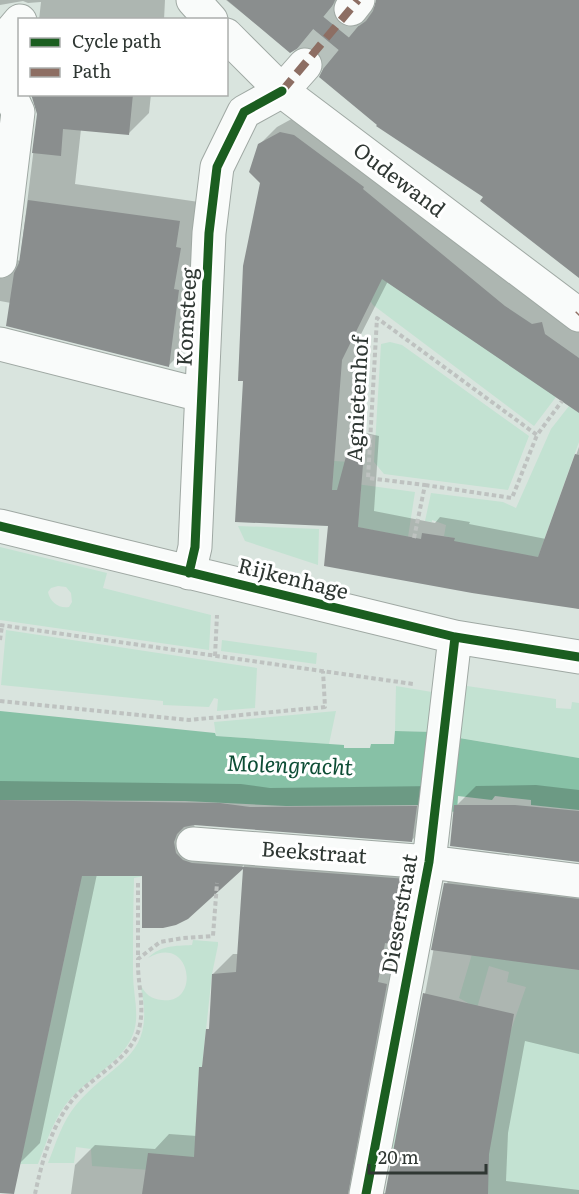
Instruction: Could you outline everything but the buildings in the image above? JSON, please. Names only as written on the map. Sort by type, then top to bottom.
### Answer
[{"type":"street","points":[[22,18],[29,9],[30,0]]},
{"type":"street","points":[[193,0],[209,18]]},
{"type":"street","points":[[0,261],[18,112],[4,82],[9,34],[18,23]]},
{"type":"street","name":"Oudewand","points":[[228,37],[282,91],[579,315]]},
{"type":"street","name":"Komsteeg","points":[[189,573],[195,547],[209,233],[217,166],[244,112],[282,91],[305,65]]},
{"type":"street","points":[[0,344],[201,395]]},
{"type":"street","name":"Rijkenhage","points":[[0,526],[455,637],[579,657]]},
{"type":"street","name":"Dieserstraat","points":[[366,1194],[429,862],[455,637]]},
{"type":"street","name":"Beekstraat","points":[[206,845],[429,862],[579,881]]},
{"type":"path","points":[[414,538],[425,485]]},
{"type":"path","points":[[0,640],[1,625],[417,684]]},
{"type":"path","points":[[0,701],[189,720],[325,707],[323,671]]},
{"type":"path","points":[[138,959],[160,942],[213,936],[206,845]]},
{"type":"path","points":[[35,1194],[39,1174],[56,1124],[74,1098],[122,1057],[137,1035],[142,1005],[139,990],[138,883]]},
{"type":"shaded area","points":[[322,223],[556,397],[534,426],[373,305]]},
{"type":"shaded area","points":[[390,342],[402,345],[529,436],[508,490],[384,474],[374,462],[381,344]]},
{"type":"shaded area","points":[[569,406],[579,413],[579,442],[538,557],[453,544],[454,538],[444,536],[446,525],[432,520],[432,522],[425,521],[431,493],[503,502],[516,508],[551,429]]},
{"type":"shaded area","points":[[334,461],[351,462],[349,483],[415,492],[408,537],[358,527],[361,491],[332,490]]},
{"type":"shaded area","points":[[238,526],[319,529],[318,565],[245,541]]},
{"type":"shaded area","points":[[0,547],[107,573],[103,588],[211,615],[209,650],[0,620]],"holes":[[[58,586],[66,587],[71,593],[72,602],[69,607],[62,607],[51,599],[48,592],[51,588]]]},
{"type":"shaded area","points":[[6,630],[257,668],[255,708],[217,711],[218,699],[214,698],[209,707],[163,705],[163,701],[1,685]]},
{"type":"shaded area","points":[[222,640],[317,653],[316,664],[221,651]]},
{"type":"shaded area","points":[[460,685],[556,699],[556,708],[571,709],[572,702],[579,703],[579,758],[453,737]]},
{"type":"shaded area","points":[[396,686],[438,693],[434,732],[395,731]]},
{"type":"shaded area","points":[[336,711],[329,744],[216,736],[214,722]]},
{"type":"shaded area","points":[[77,876],[144,876],[134,878],[133,974],[136,1024],[130,1041],[118,1057],[65,1105],[38,1164],[20,1164],[80,886]]},
{"type":"shaded area","points":[[193,940],[218,942],[212,974],[202,1067],[199,1068],[194,1173],[92,1166],[91,1149],[76,1147],[74,1163],[48,1163],[63,1126],[76,1105],[129,1055],[138,1043],[143,1028],[144,1009],[140,984],[149,995],[162,1000],[174,999],[182,992],[186,982],[186,972],[182,961],[174,954],[163,953],[148,958],[163,948],[192,945]]},
{"type":"shaded area","points":[[475,944],[571,959],[570,969],[579,970],[579,1194],[488,1194],[465,1160],[388,1148],[394,1117],[491,1134],[510,1033],[526,987],[507,982],[509,972],[489,966],[477,1008],[459,998]]},
{"type":"water","name":"Molengracht","points":[[0,711],[215,733],[216,736],[344,745],[344,748],[370,748],[371,744],[394,744],[395,731],[434,732],[579,758],[579,810],[531,805],[531,800],[495,796],[492,800],[458,796],[457,812],[419,809],[418,805],[286,806],[185,801],[0,800]]},
{"type":"tunnel","points":[[305,65],[351,9]]},
{"type":"marked path","points":[[282,91],[358,0]]},
{"type":"cycle path","points":[[189,573],[195,547],[209,233],[217,167],[244,112],[282,91]]},
{"type":"cycle path","points":[[0,526],[455,637],[579,657]]},
{"type":"cycle path","points":[[366,1194],[429,862],[455,637]]}]
